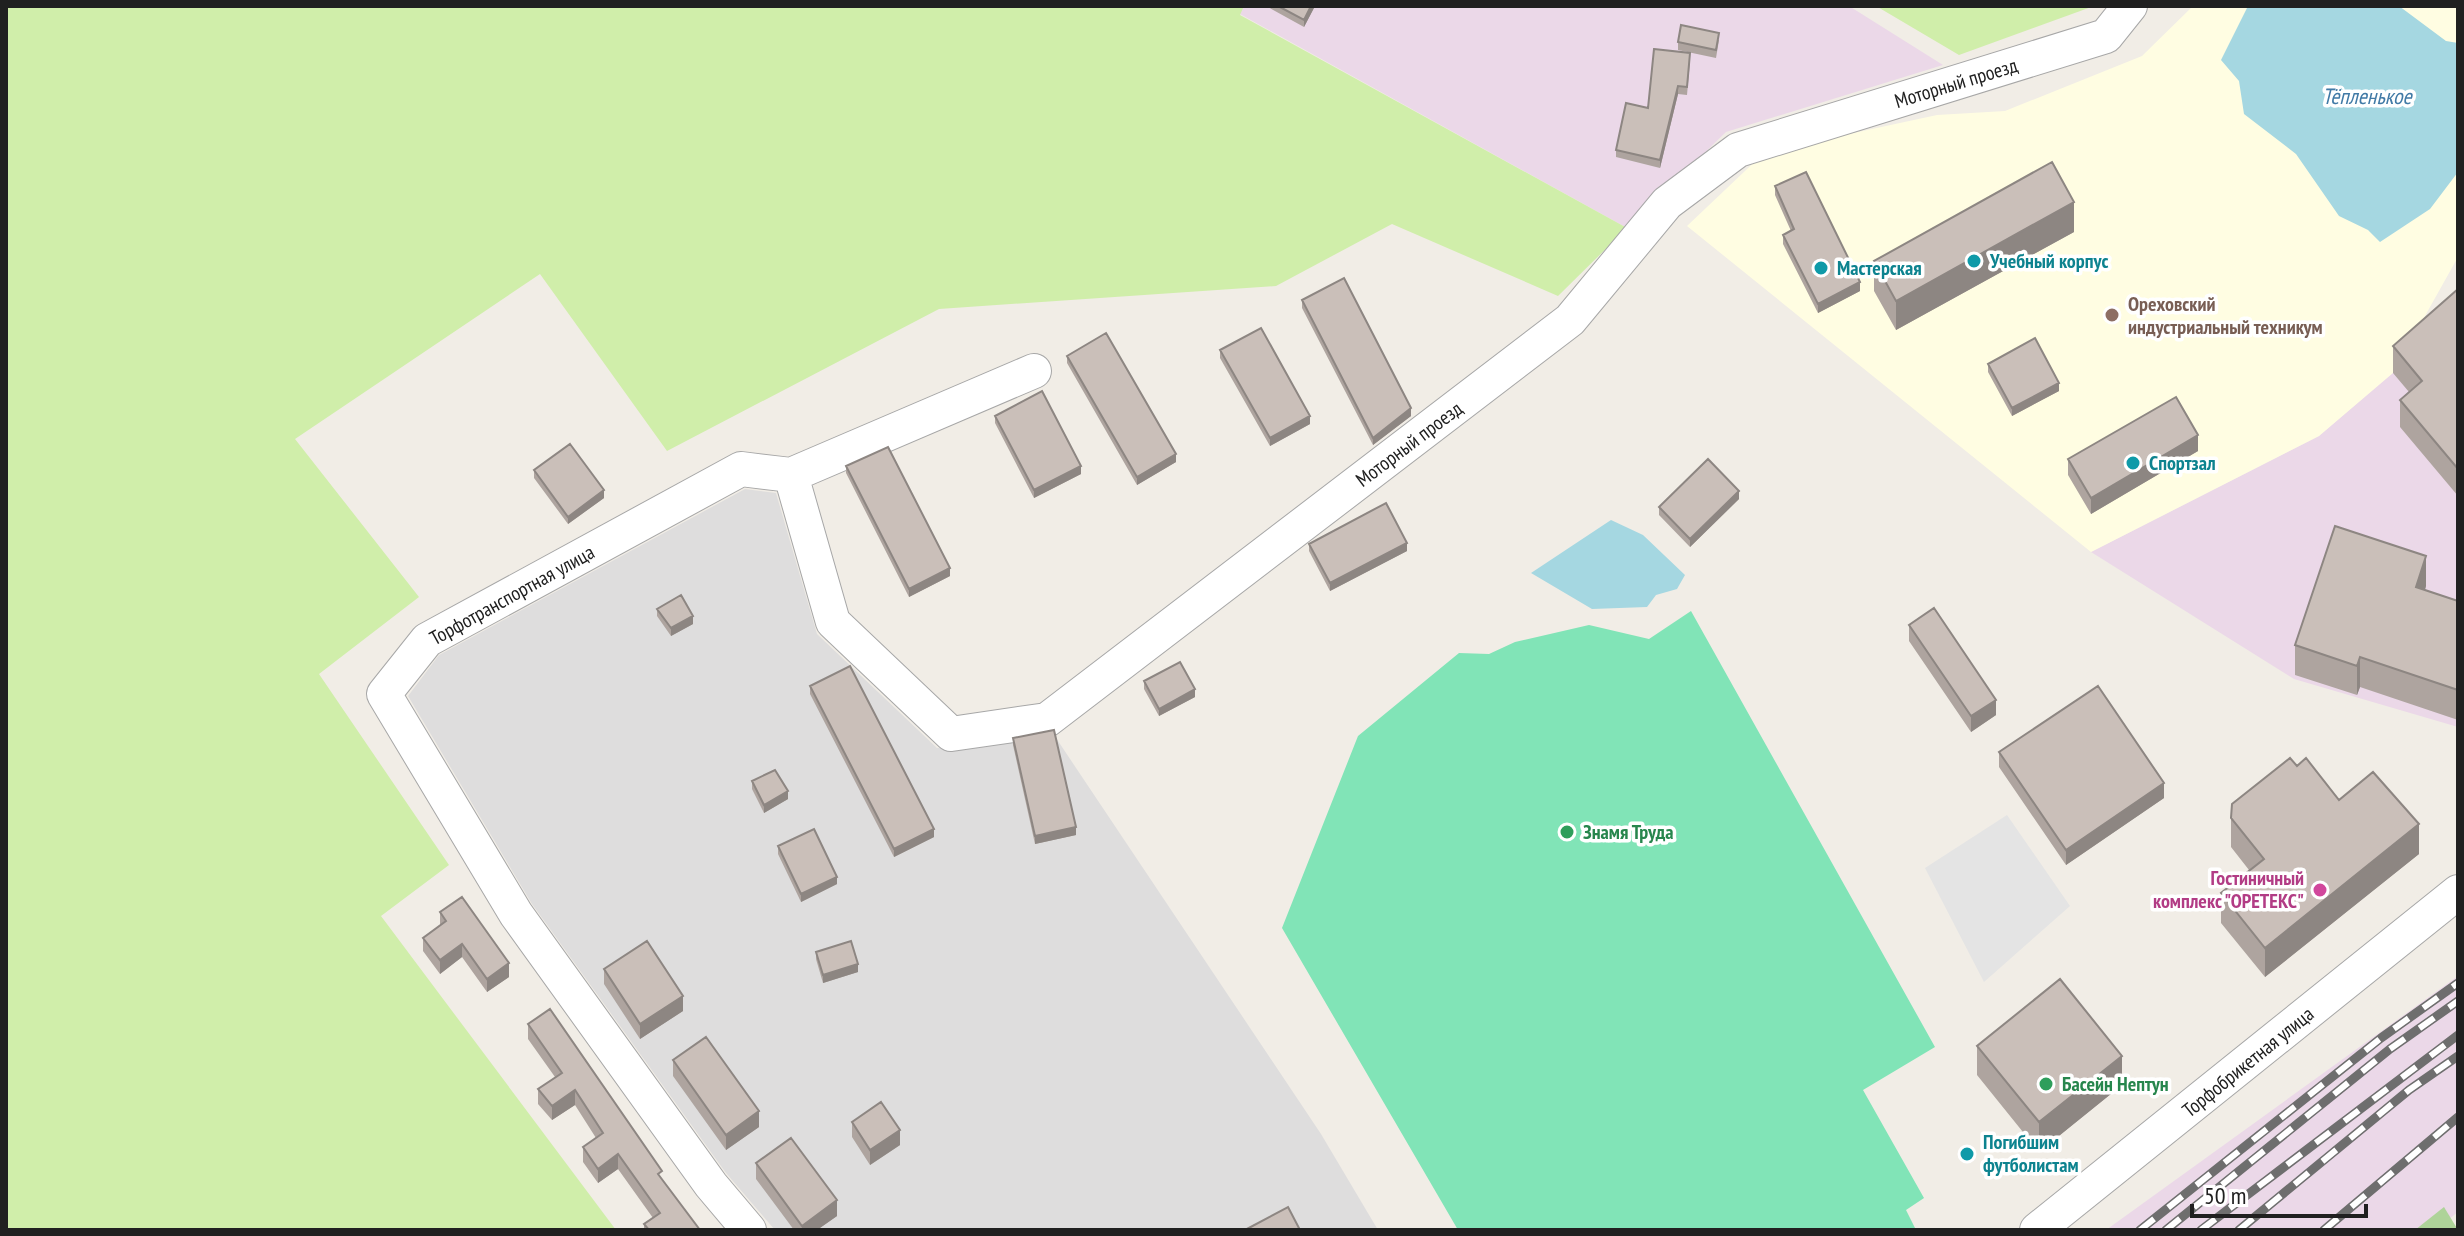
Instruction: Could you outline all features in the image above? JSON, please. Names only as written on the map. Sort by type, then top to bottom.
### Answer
[{"type":"street","name":"Моторный проезд","points":[[791,475],[833,622],[951,734],[1047,720],[1570,320],[1667,203],[1738,150],[2106,36],[2130,6]]},
{"type":"street","points":[[791,475],[1034,371]]},
{"type":"street","name":"Торфотранспортная улица","points":[[749,1230],[711,1185],[516,914],[384,694],[427,640],[741,469],[791,475]]},
{"type":"street","name":"Торфобрикетная улица","points":[[2037,1230],[2458,892]]},
{"type":"shaded area","points":[[1244,6],[1849,6],[1943,65],[1726,132],[1627,228],[1240,14]]},
{"type":"shaded area","name":"Ореховский индустриальный техникум","points":[[2193,6],[2458,6],[2458,257],[2393,373],[2319,436],[2091,552],[1687,226],[1765,152],[1937,115],[2005,111],[2142,56]]},
{"type":"shaded area","points":[[2458,316],[2458,727],[2294,679],[2091,552],[2319,436]]},
{"type":"shaded area","points":[[745,489],[776,493],[817,634],[937,748],[1056,738],[1321,1134],[1378,1230],[775,1230],[726,1173],[532,904],[408,696],[439,655]]},
{"type":"shaded area","points":[[2007,815],[2070,906],[1984,982],[1925,868]]},
{"type":"shaded area","points":[[2458,976],[2458,1212],[2435,1230],[2106,1230]]},
{"type":"green space","points":[[6,6],[1244,6],[1240,15],[1627,228],[1558,296],[1392,224],[1276,286],[939,309],[667,451],[540,274],[295,439],[419,597],[319,674],[449,865],[381,916],[616,1230],[6,1230]]},
{"type":"green space","points":[[1876,6],[2094,6],[1959,55]]},
{"type":"green space","name":"Знамя Труда","points":[[1691,611],[1935,1047],[1863,1090],[1924,1198],[1906,1210],[1916,1230],[1458,1230],[1282,928],[1358,736],[1459,653],[1489,654],[1515,642],[1589,625],[1649,639]]},
{"type":"green space","points":[[2444,1207],[2458,1230],[2415,1230]]},
{"type":"water","name":"Тёпленькое","points":[[2248,6],[2399,6],[2446,41],[2458,43],[2458,172],[2430,209],[2380,242],[2368,230],[2339,216],[2296,154],[2244,114],[2239,81],[2221,60]]},
{"type":"water","points":[[1611,520],[1643,535],[1685,575],[1677,589],[1656,595],[1647,607],[1592,609],[1531,573]]},
{"type":"building","points":[[1278,6],[1311,6],[1304,20]]},
{"type":"building","points":[[1681,25],[1719,33],[1716,50],[1678,42]]},
{"type":"building","points":[[1654,49],[1690,53],[1687,87],[1678,86],[1660,160],[1616,150],[1626,103],[1648,108]]},
{"type":"building","points":[[2052,162],[2074,202],[1896,301],[1874,261]]},
{"type":"building","points":[[1806,172],[1860,282],[1818,304],[1783,235],[1794,229],[1775,186]]},
{"type":"building","points":[[1344,278],[1411,408],[1373,438],[1302,300]]},
{"type":"building","points":[[2458,289],[2458,469],[2400,400],[2422,381],[2393,346]]},
{"type":"building","points":[[1261,328],[1310,416],[1270,438],[1220,350]]},
{"type":"building","points":[[1106,333],[1176,454],[1137,477],[1067,356]]},
{"type":"building","points":[[2035,338],[2059,383],[2012,408],[1988,364]]},
{"type":"building","points":[[1042,391],[1081,466],[1034,490],[995,416]]},
{"type":"building","name":"Спортзал","points":[[2176,397],[2198,435],[2091,498],[2068,459]]},
{"type":"building","points":[[570,444],[604,490],[568,517],[534,470]]},
{"type":"building","points":[[888,447],[950,568],[909,589],[846,466]]},
{"type":"building","points":[[1708,459],[1739,491],[1690,539],[1659,507]]},
{"type":"building","points":[[1386,503],[1407,543],[1330,583],[1309,544]]},
{"type":"building","points":[[2335,526],[2426,556],[2416,587],[2458,601],[2458,690],[2360,657],[2357,666],[2295,645]]},
{"type":"building","points":[[681,595],[693,616],[671,628],[657,609]]},
{"type":"building","points":[[1934,608],[1996,700],[1971,716],[1909,625]]},
{"type":"building","points":[[1180,662],[1195,689],[1159,709],[1144,681]]},
{"type":"building","points":[[850,666],[934,829],[894,849],[810,686]]},
{"type":"building","points":[[2098,686],[2164,783],[2066,850],[1999,752]]},
{"type":"building","points":[[1054,730],[1076,827],[1035,836],[1013,738]]},
{"type":"building","points":[[2290,758],[2297,766],[2306,758],[2339,800],[2373,772],[2419,824],[2265,948],[2221,893],[2264,859],[2231,818],[2232,804]]},
{"type":"building","points":[[775,770],[788,791],[764,805],[752,781]]},
{"type":"building","points":[[814,829],[837,877],[801,894],[778,846]]},
{"type":"building","points":[[462,897],[509,963],[487,979],[462,944],[440,960],[423,938],[446,921],[440,912]]},
{"type":"building","points":[[647,941],[683,996],[640,1024],[604,969]]},
{"type":"building","points":[[851,941],[858,964],[823,975],[816,952]]},
{"type":"building","points":[[2060,979],[2122,1056],[2039,1122],[1977,1046]]},
{"type":"building","points":[[550,1009],[662,1171],[658,1174],[700,1230],[649,1230],[644,1224],[660,1213],[618,1154],[598,1169],[583,1147],[603,1133],[575,1090],[552,1106],[538,1089],[562,1073],[528,1024]]},
{"type":"building","points":[[706,1037],[759,1111],[726,1135],[673,1060]]},
{"type":"building","points":[[881,1102],[900,1130],[870,1150],[852,1122]]},
{"type":"building","points":[[791,1138],[837,1200],[802,1226],[756,1163]]},
{"type":"building","points":[[1288,1207],[1300,1230],[1245,1230]]},
{"type":"railway","points":[[2140,1230],[2381,1038],[2458,983]]},
{"type":"railway","points":[[2166,1230],[2390,1049],[2458,1001]]},
{"type":"railway","points":[[2201,1230],[2458,1035]]},
{"type":"railway","points":[[2239,1230],[2409,1090],[2458,1056]]},
{"type":"railway","points":[[2324,1230],[2458,1117]]},
{"type":"place","name":"Учебный корпус","points":[[1974,261]]},
{"type":"place","name":"Мастерская","points":[[1821,268]]},
{"type":"place","name":"Ореховский индустриальный техникум","points":[[2112,315]]},
{"type":"place","name":"Спортзал","points":[[2133,463]]},
{"type":"place","name":"Знамя Труда","points":[[1567,832]]},
{"type":"place","name":"Гостиничный комплекс \"ОРЕТЕКС\"","points":[[2320,890]]},
{"type":"place","name":"Басейн Нептун","points":[[2046,1084]]},
{"type":"place","name":"Погибшим футболистам","points":[[1967,1154]]}]
